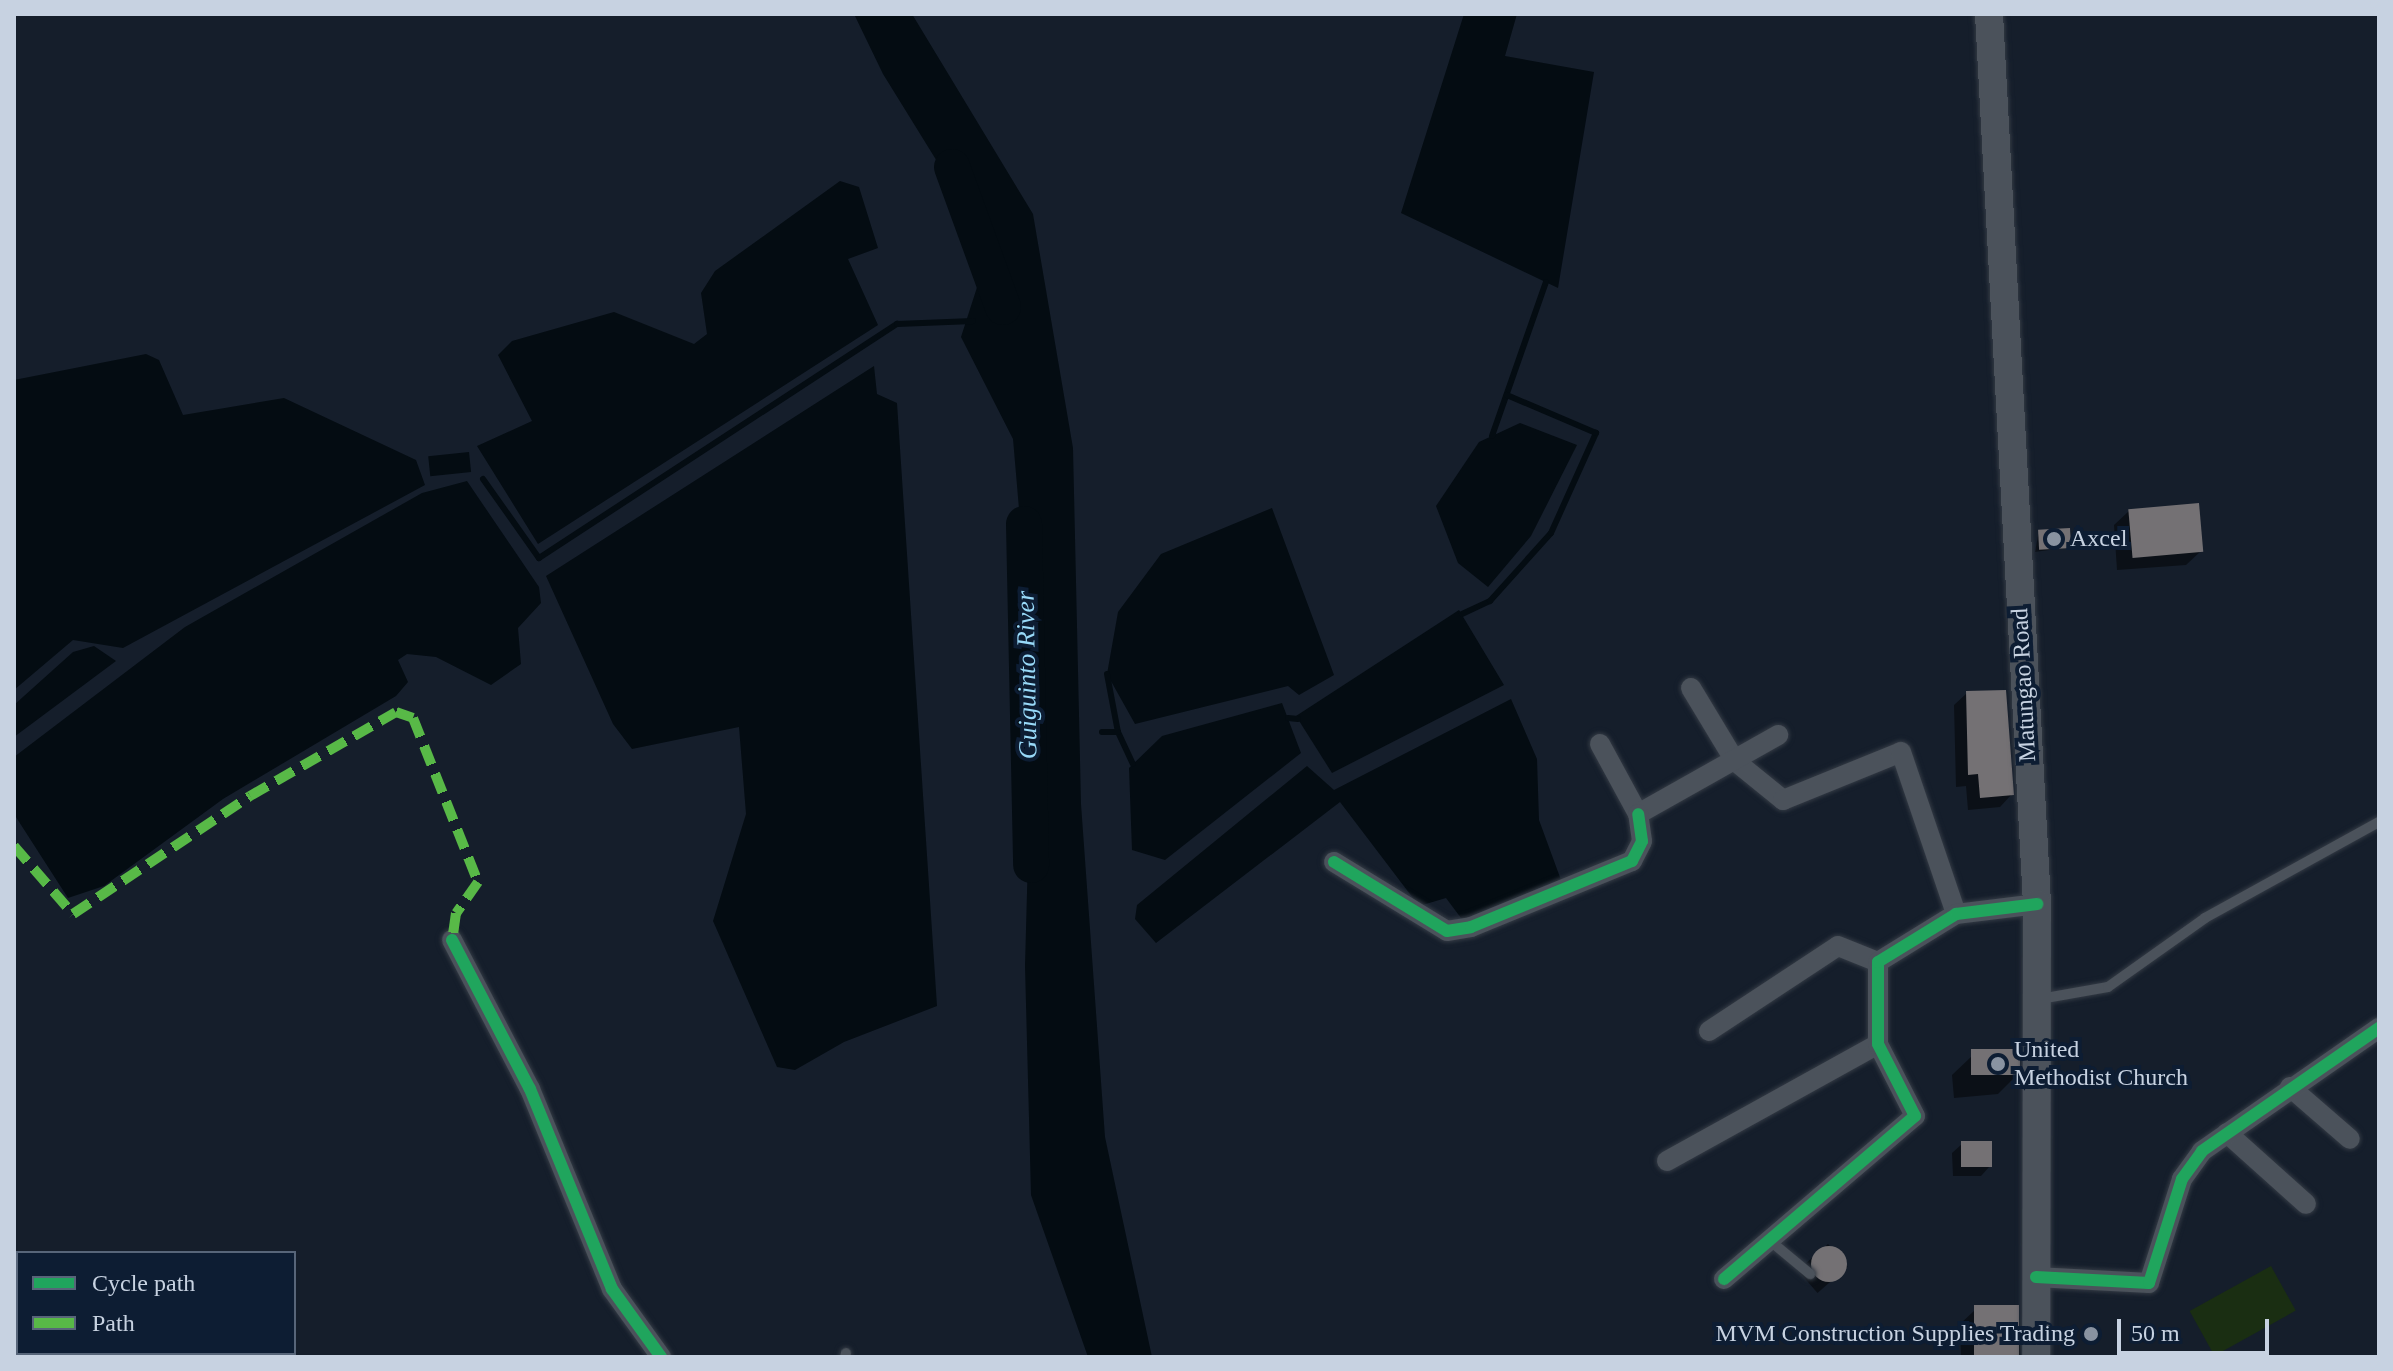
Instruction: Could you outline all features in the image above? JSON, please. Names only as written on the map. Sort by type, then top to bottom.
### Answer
[{"type":"main road","name":"Matungao Road","points":[[1989,14],[2037,904],[2036,1357]]},
{"type":"street","points":[[1691,688],[1735,761],[1783,800],[1901,752],[1956,914]]},
{"type":"street","points":[[1638,814],[1778,735]]},
{"type":"street","points":[[1334,862],[1447,931],[1471,927],[1632,861],[1642,841],[1638,814],[1600,744]]},
{"type":"street","points":[[1878,962],[1956,914],[2037,904]]},
{"type":"street","points":[[452,940],[530,1089],[612,1289],[661,1357]]},
{"type":"street","points":[[1709,1031],[1838,946],[1878,962]]},
{"type":"street","points":[[1724,1279],[1915,1116],[1878,1044],[1878,962]]},
{"type":"street","points":[[2036,1277],[2149,1283],[2182,1179],[2227,1133],[2379,1028]]},
{"type":"street","points":[[1667,1161],[1878,1044]]},
{"type":"street","points":[[2290,1087],[2350,1139]]},
{"type":"street","points":[[2227,1133],[2306,1204]]},
{"type":"lane","points":[[2038,999],[2108,987],[2205,918],[2379,822]]},
{"type":"lane","points":[[1768,1239],[1810,1274]]},
{"type":"green space","points":[[2271,1266],[2296,1311],[2214,1356],[2190,1311]]},
{"type":"shaded area","points":[[854,14],[912,14],[1033,214],[1073,448],[1081,804],[1105,1137],[1152,1357],[1088,1357],[1031,1195],[1025,966],[1033,672],[1013,439],[961,337],[990,247],[883,74]]},
{"type":"shaded area","points":[[1464,14],[1517,14],[1505,56],[1594,72],[1558,288],[1401,213]]},
{"type":"shaded area","points":[[840,181],[859,187],[878,248],[848,259],[878,325],[538,544],[477,446],[532,421],[498,355],[512,341],[614,312],[694,344],[707,334],[701,293],[715,271]]},
{"type":"shaded area","points":[[146,354],[159,360],[183,415],[284,398],[416,460],[425,485],[123,648],[73,640],[14,690],[14,380]]},
{"type":"shaded area","points":[[874,366],[877,394],[897,403],[937,1006],[844,1042],[795,1070],[777,1067],[713,921],[746,814],[739,727],[632,749],[613,724],[546,576]]},
{"type":"shaded area","points":[[1520,423],[1577,445],[1531,536],[1488,587],[1458,563],[1436,506],[1479,442]]},
{"type":"shaded area","points":[[469,452],[471,472],[430,476],[428,456]]},
{"type":"shaded area","points":[[467,481],[539,587],[541,603],[518,628],[521,664],[491,685],[436,657],[407,654],[398,660],[408,682],[396,696],[223,799],[104,886],[68,898],[14,814],[14,757],[185,627],[422,493]]},
{"type":"shaded area","points":[[1272,508],[1334,675],[1299,695],[1288,686],[1135,724],[1107,674],[1118,612],[1161,554]]},
{"type":"shaded area","points":[[1459,610],[1504,685],[1332,773],[1296,716]]},
{"type":"shaded area","points":[[94,646],[116,661],[14,737],[14,705],[73,652]]},
{"type":"shaded area","points":[[1511,699],[1537,759],[1539,820],[1561,880],[1464,922],[1446,898],[1419,906],[1340,802],[1156,943],[1135,919],[1137,905],[1307,766],[1334,790]]},
{"type":"shaded area","points":[[1282,703],[1301,753],[1165,860],[1132,850],[1129,768],[1162,736]]},
{"type":"building","points":[[2199,503],[2203,552],[2133,558],[2128,509]]},
{"type":"building","name":"Axcel","points":[[2070,528],[2071,548],[2039,550],[2038,530]]},
{"type":"building","points":[[2006,690],[2014,795],[1980,798],[1978,774],[1968,775],[1966,691]]},
{"type":"building","name":"United Methodist Church","points":[[1971,1049],[2020,1049],[2020,1075],[1971,1075]]},
{"type":"building","points":[[1961,1141],[1992,1141],[1992,1167],[1961,1167]]},
{"type":"building","points":[[1829,1246],[1841,1252],[1847,1264],[1841,1276],[1829,1282],[1817,1276],[1811,1264],[1817,1252]]},
{"type":"building","points":[[1974,1305],[2019,1305],[2019,1357],[1974,1357]]},
{"type":"waterway","name":"Guiguinto River","points":[[952,167],[1003,307]]},
{"type":"waterway","points":[[1492,436],[1546,282]]},
{"type":"waterway","points":[[483,479],[539,558],[897,324],[973,321]]},
{"type":"waterway","points":[[1462,614],[1490,601],[1551,533],[1596,433],[1507,395]]},
{"type":"waterway","name":"Guiguinto River","points":[[1024,524],[1031,865]]},
{"type":"waterway","points":[[1107,674],[1118,732],[1133,764]]},
{"type":"waterway","points":[[1288,718],[1298,719]]},
{"type":"waterway","points":[[1102,732],[1118,732]]},
{"type":"marked path","points":[[14,846],[73,914],[250,796],[396,712],[413,718],[478,882],[456,913],[452,940]]},
{"type":"cycle path","points":[[1334,862],[1447,931],[1471,927],[1632,861],[1642,841],[1638,814]]},
{"type":"cycle path","points":[[1724,1279],[1915,1116],[1878,1044],[1878,962],[1956,914],[2037,904]]},
{"type":"cycle path","points":[[452,940],[530,1089],[612,1289],[661,1357]]},
{"type":"cycle path","points":[[2036,1277],[2149,1283],[2182,1179],[2202,1151],[2379,1028]]},
{"type":"place","name":"Axcel","points":[[2054,539]]},
{"type":"place","name":"United Methodist Church","points":[[1998,1064]]},
{"type":"place","name":"MVM Construction Supplies Trading","points":[[2091,1334]]}]
